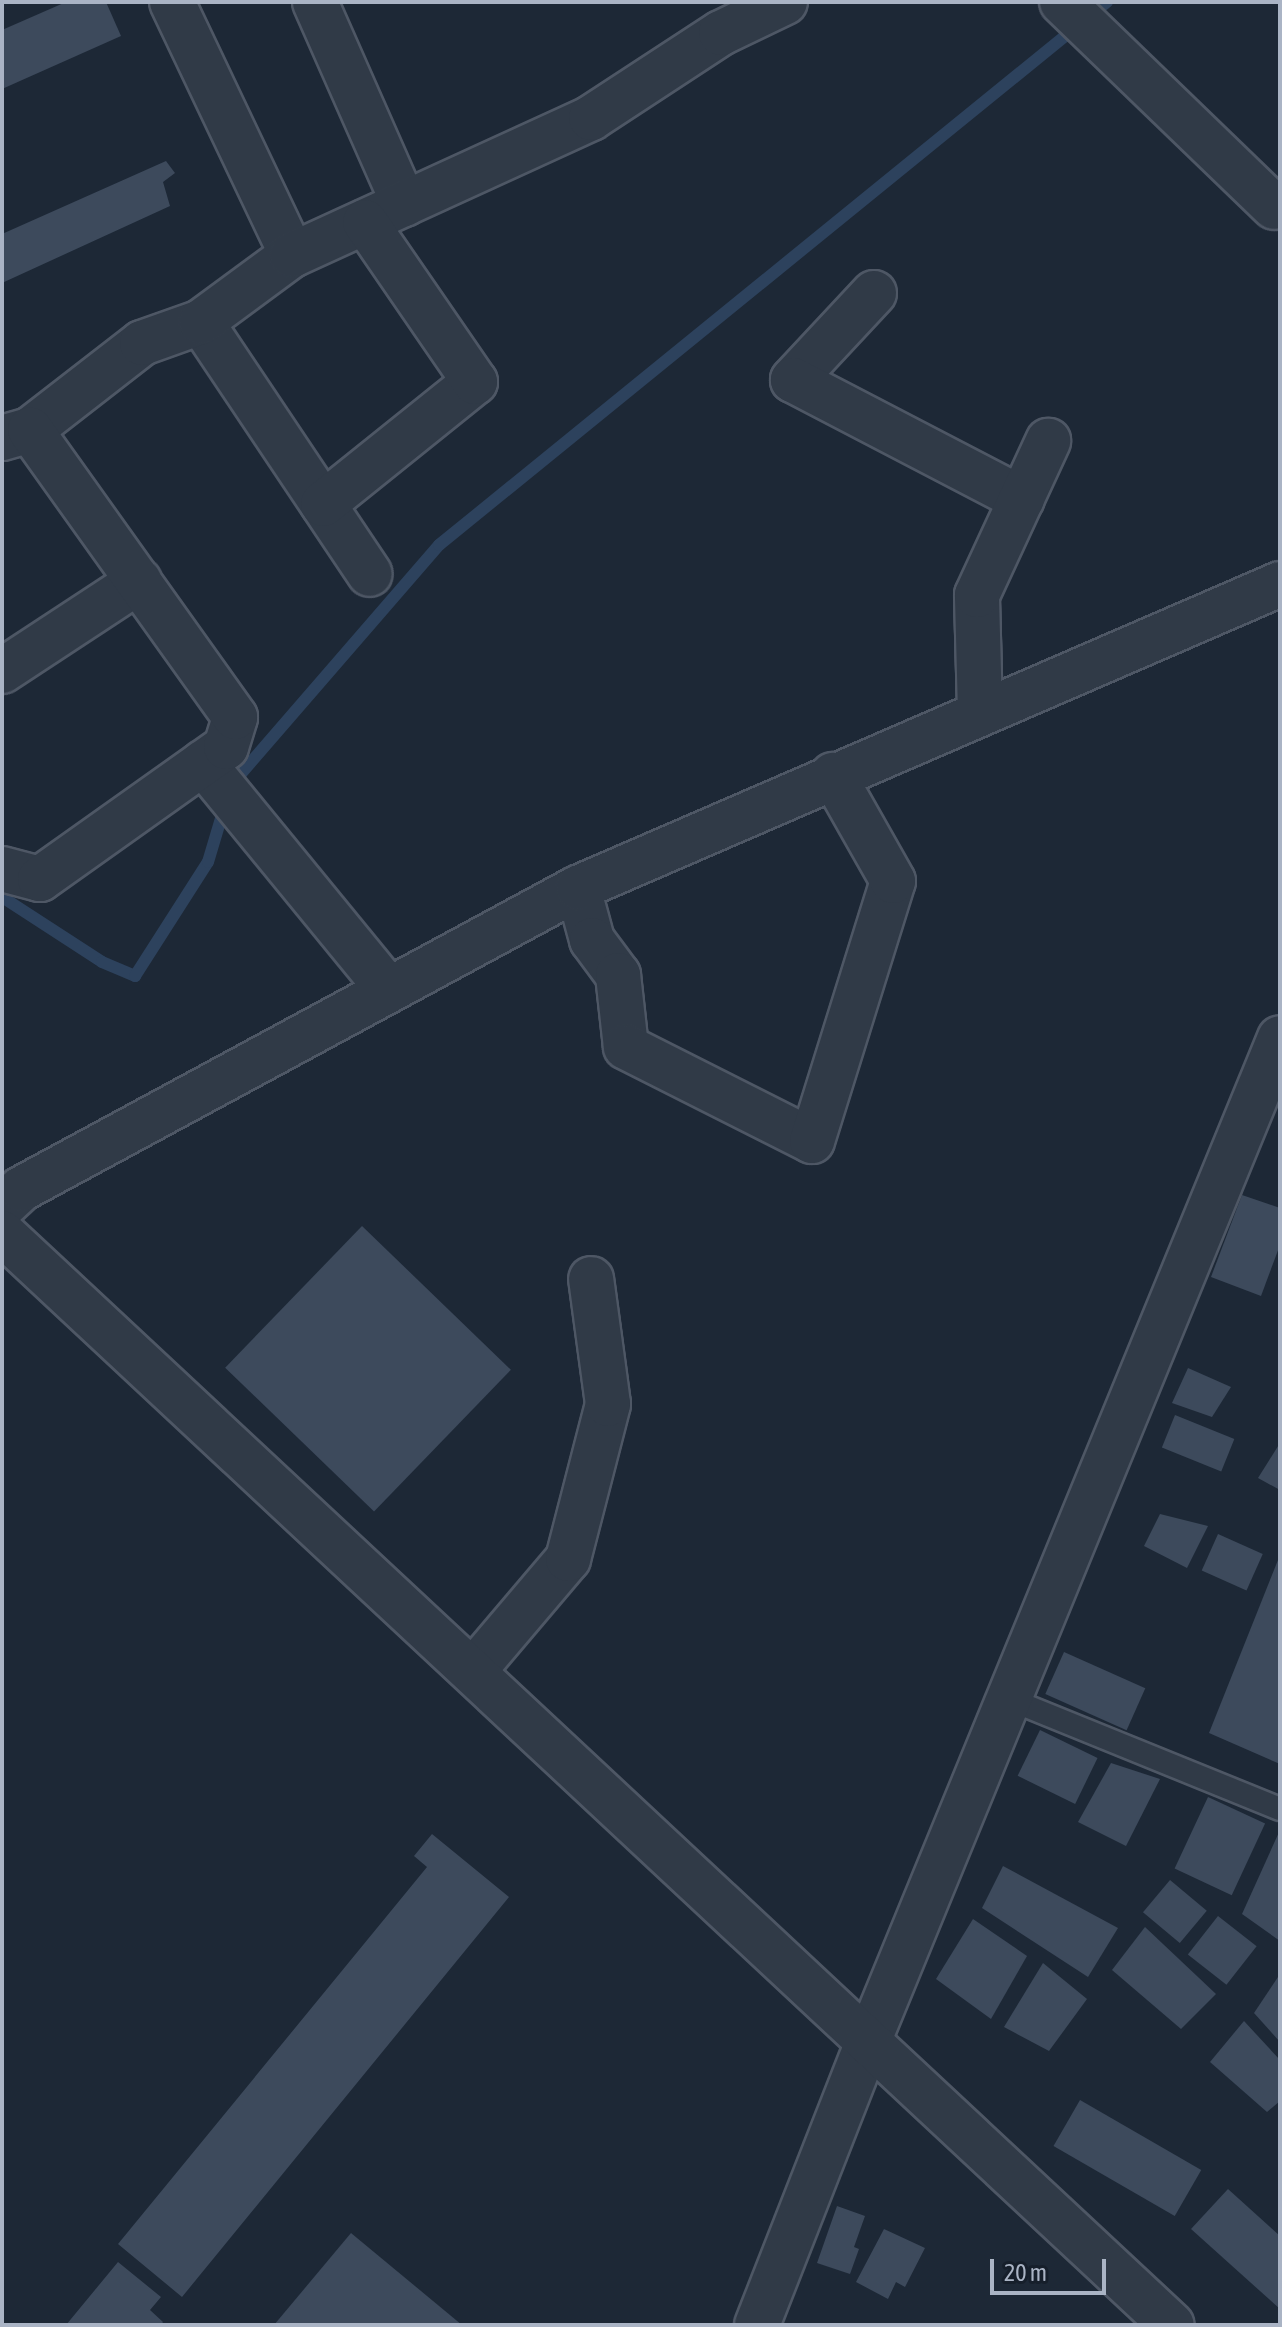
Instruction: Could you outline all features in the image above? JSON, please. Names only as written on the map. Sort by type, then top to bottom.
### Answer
[{"type":"street","points":[[172,2],[292,255]]},
{"type":"street","points":[[2,869],[40,879],[226,747],[235,717],[139,581],[16,434],[142,343],[201,322],[292,255],[591,118],[721,33],[785,2]]},
{"type":"street","points":[[1062,2],[1274,207]]},
{"type":"street","points":[[326,6],[404,204]]},
{"type":"street","points":[[323,504],[475,382],[365,222]]},
{"type":"street","points":[[874,293],[793,380],[1022,499]]},
{"type":"street","points":[[201,322],[370,574]]},
{"type":"street","points":[[980,712],[977,595],[1048,441]]},
{"type":"street","points":[[2,671],[139,581]]},
{"type":"street","points":[[2,1207],[21,1189],[578,888],[1280,584]]},
{"type":"street","points":[[203,763],[389,990]]},
{"type":"street","points":[[578,888],[592,940],[618,975],[626,1047],[812,1141],[893,881],[833,775]]},
{"type":"street","points":[[757,2325],[868,2042],[1276,1057]]},
{"type":"street","points":[[2,1233],[1172,2325]]},
{"type":"street","points":[[473,1671],[568,1559],[608,1404],[591,1279]]},
{"type":"lane","points":[[1009,1699],[1280,1809]]},
{"type":"building","points":[[66,2],[106,2],[121,36],[2,89],[2,30]]},
{"type":"building","points":[[166,161],[175,173],[163,182],[170,206],[2,283],[2,234]]},
{"type":"building","points":[[1242,1195],[1280,1208],[1280,1245],[1261,1296],[1211,1277]]},
{"type":"building","points":[[362,1226],[511,1370],[374,1512],[225,1368]]},
{"type":"building","points":[[1188,1368],[1231,1387],[1212,1417],[1172,1403]]},
{"type":"building","points":[[1175,1415],[1234,1439],[1221,1471],[1162,1447]]},
{"type":"building","points":[[1280,1443],[1280,1490],[1258,1478]]},
{"type":"building","points":[[1160,1514],[1208,1526],[1187,1568],[1144,1546]]},
{"type":"building","points":[[1218,1534],[1263,1554],[1246,1590],[1202,1571]]},
{"type":"building","points":[[1280,1555],[1280,1764],[1209,1733]]},
{"type":"building","points":[[1064,1652],[1145,1688],[1127,1730],[1045,1694]]},
{"type":"building","points":[[1040,1730],[1098,1758],[1075,1804],[1018,1776]]},
{"type":"building","points":[[1111,1763],[1160,1779],[1126,1846],[1078,1822]]},
{"type":"building","points":[[1208,1797],[1265,1824],[1232,1895],[1175,1869]]},
{"type":"building","points":[[1280,1830],[1280,1941],[1242,1914]]},
{"type":"building","points":[[432,1834],[509,1897],[182,2297],[118,2244],[427,1867],[414,1856]]},
{"type":"building","points":[[1003,1866],[1118,1928],[1088,1977],[982,1908]]},
{"type":"building","points":[[1170,1880],[1207,1911],[1180,1943],[1143,1912]]},
{"type":"building","points":[[1218,1916],[1257,1946],[1226,1985],[1188,1955]]},
{"type":"building","points":[[973,1919],[1027,1956],[991,2019],[936,1979]]},
{"type":"building","points":[[1145,1927],[1216,1994],[1181,2029],[1112,1970]]},
{"type":"building","points":[[1043,1963],[1087,1999],[1049,2051],[1004,2027]]},
{"type":"building","points":[[1280,1974],[1280,2042],[1254,2013]]},
{"type":"building","points":[[1244,2021],[1280,2060],[1280,2101],[1267,2112],[1210,2062]]},
{"type":"building","points":[[1080,2100],[1201,2170],[1175,2216],[1054,2146]]},
{"type":"building","points":[[1228,2189],[1280,2236],[1280,2309],[1191,2229]]},
{"type":"building","points":[[837,2206],[865,2216],[854,2247],[859,2249],[850,2274],[817,2263]]},
{"type":"building","points":[[884,2229],[925,2248],[905,2287],[896,2282],[888,2299],[856,2282]]},
{"type":"building","points":[[351,2233],[462,2325],[274,2325]]},
{"type":"building","points":[[118,2262],[161,2297],[150,2310],[163,2322],[161,2325],[66,2325]]},
{"type":"waterway","points":[[232,784],[439,545],[1107,2]]},
{"type":"waterway","points":[[2,897],[102,962],[135,976],[208,862],[225,805]]}]
